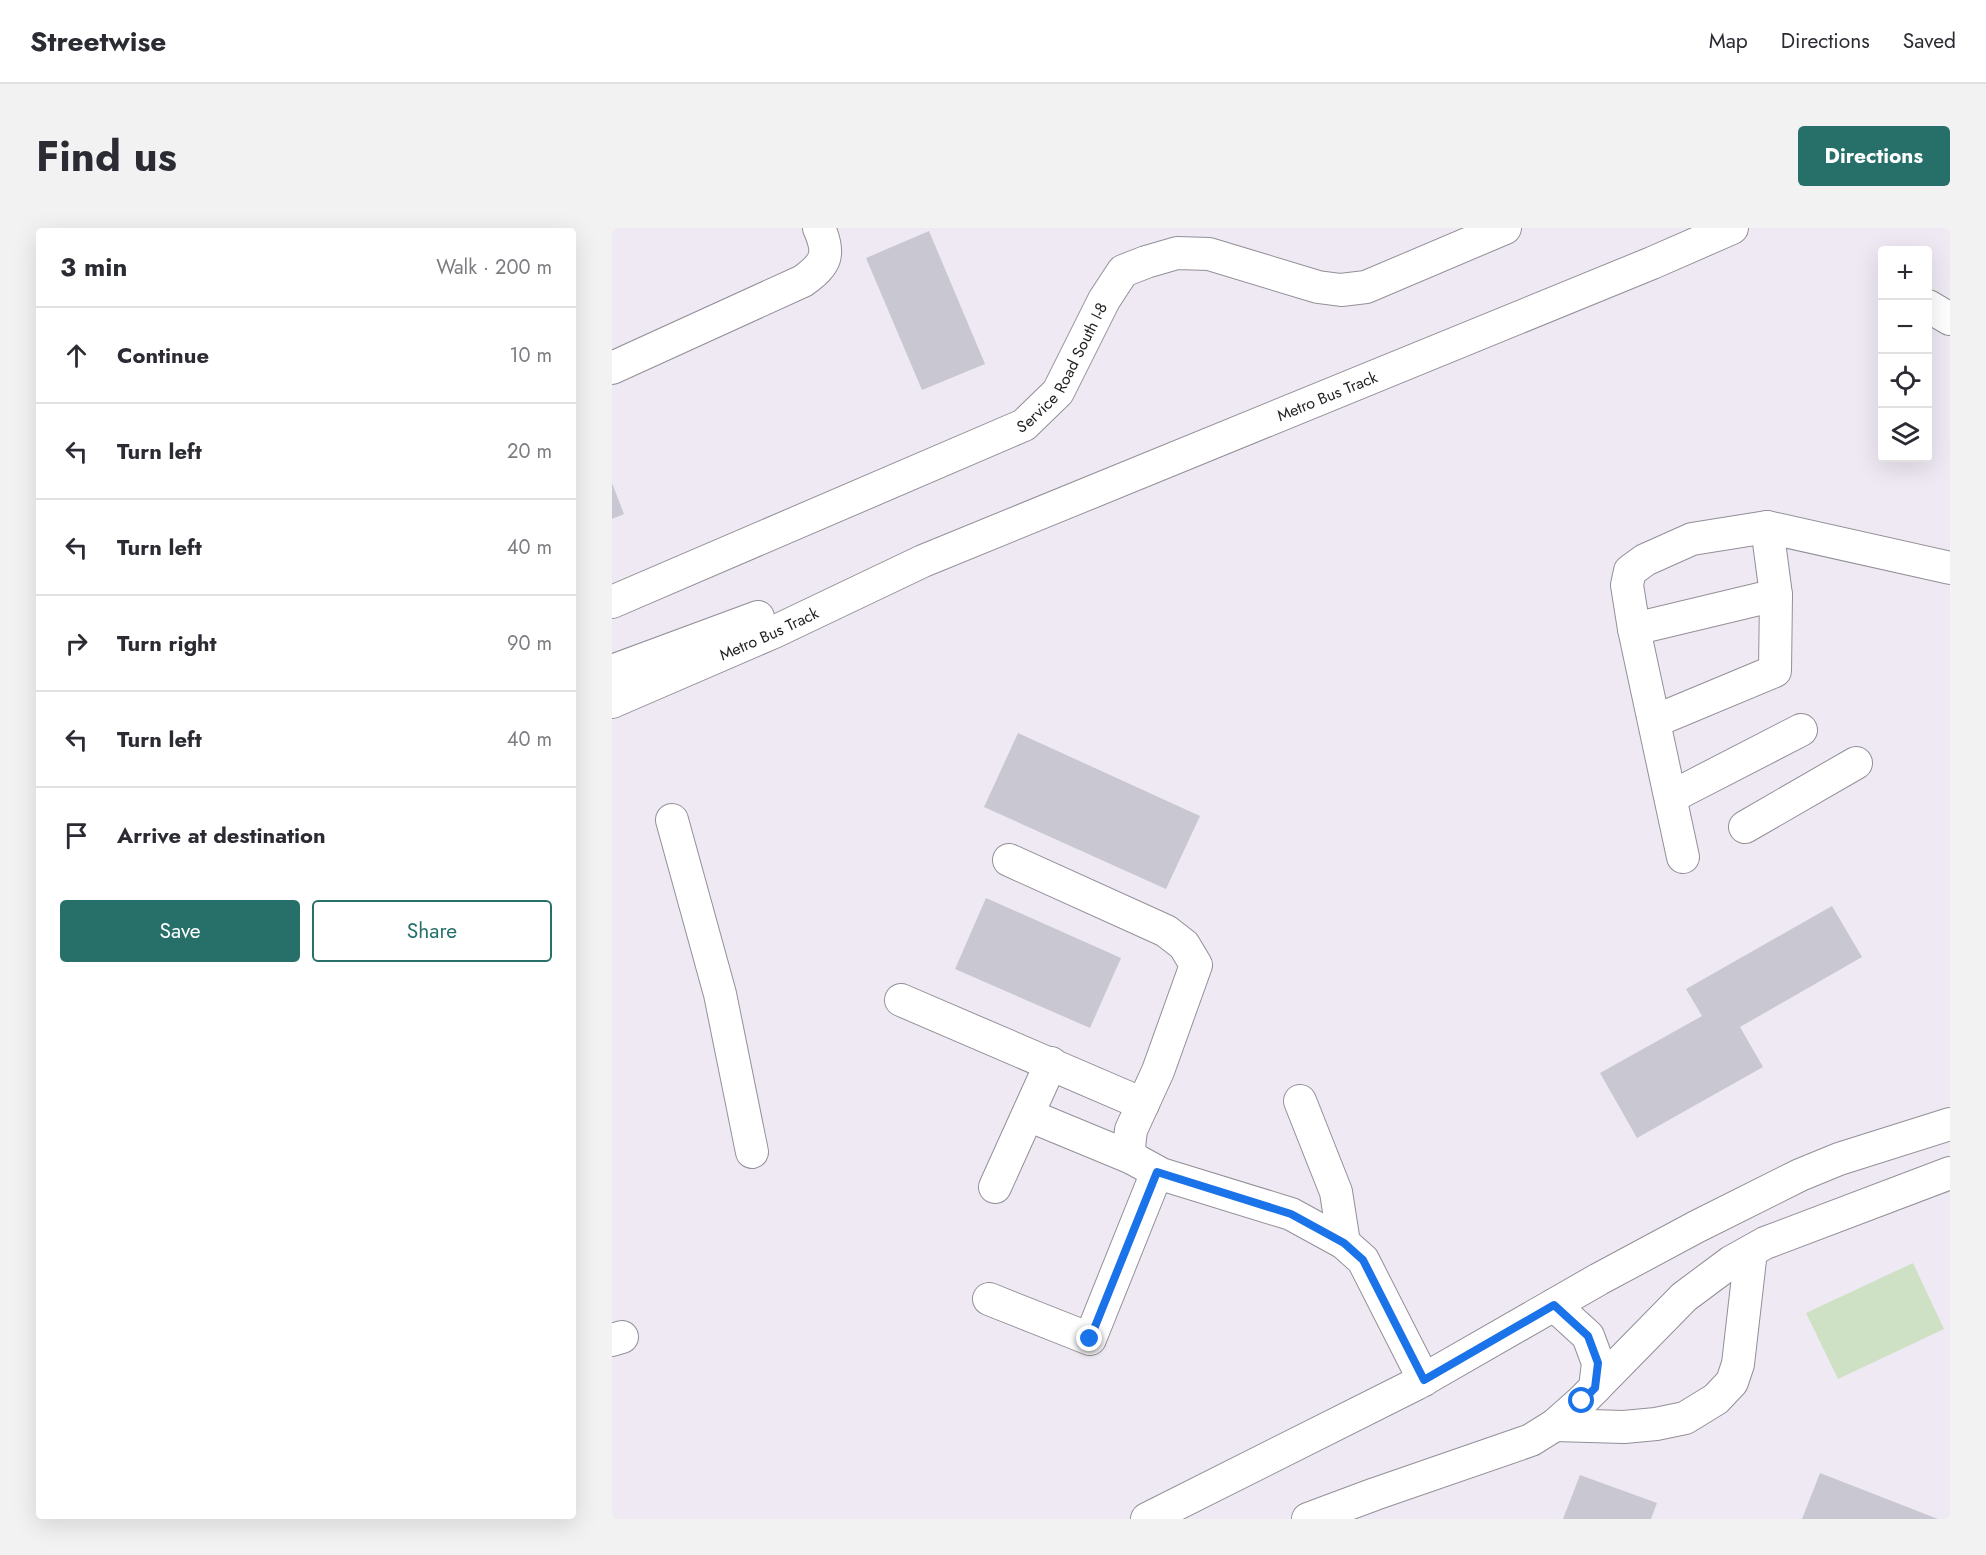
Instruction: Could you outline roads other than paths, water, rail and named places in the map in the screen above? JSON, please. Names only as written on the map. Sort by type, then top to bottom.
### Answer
[{"type":"street","points":[[612,368],[803,281],[821,267],[826,245],[819,228]]},
{"type":"street","name":"Service Road South I-8","points":[[612,602],[1024,424],[1058,392],[1104,300],[1123,272],[1146,262],[1177,253],[1209,254],[1318,287],[1341,290],[1366,287],[1505,228]]},
{"type":"street","name":"Metro Bus Track","points":[[612,702],[774,632],[923,561],[1652,263],[1732,228]]},
{"type":"street","points":[[1932,308],[1950,319]]},
{"type":"street","points":[[1655,721],[1775,671],[1776,596],[1767,527]]},
{"type":"street","points":[[1683,857],[1634,629],[1627,585],[1630,571],[1646,560],[1692,539],[1767,527],[1950,568]]},
{"type":"street","name":"Metro Bus Track","points":[[612,671],[761,616],[923,561]]},
{"type":"street","points":[[1634,629],[1776,596]]},
{"type":"street","points":[[1671,797],[1801,730]]},
{"type":"street","points":[[1745,827],[1856,763]]},
{"type":"street","points":[[672,820],[720,994],[752,1152]]},
{"type":"street","points":[[1009,860],[1166,931],[1184,945],[1196,965],[1158,1071],[1131,1130],[1129,1147],[1144,1165]]},
{"type":"street","points":[[901,1000],[1143,1104]]},
{"type":"street","points":[[995,1188],[1051,1063]]},
{"type":"street","points":[[1300,1101],[1336,1192],[1344,1243]]},
{"type":"street","points":[[1028,1115],[1144,1165],[1291,1214],[1344,1243],[1363,1260],[1424,1380]]},
{"type":"street","points":[[1147,1519],[1424,1380],[1696,1227],[1800,1175],[1839,1159],[1950,1124]]},
{"type":"street","points":[[989,1299],[1090,1339],[1144,1165]]},
{"type":"street","points":[[1308,1519],[1376,1506],[1531,1440],[1555,1425],[1684,1298],[1731,1262],[1758,1247],[1950,1173]]},
{"type":"street","points":[[1555,1425],[1624,1427],[1685,1418],[1716,1399],[1732,1382],[1738,1364],[1758,1247],[1744,1203]]},
{"type":"street","points":[[1554,1305],[1588,1336],[1598,1363],[1595,1388]]}]
